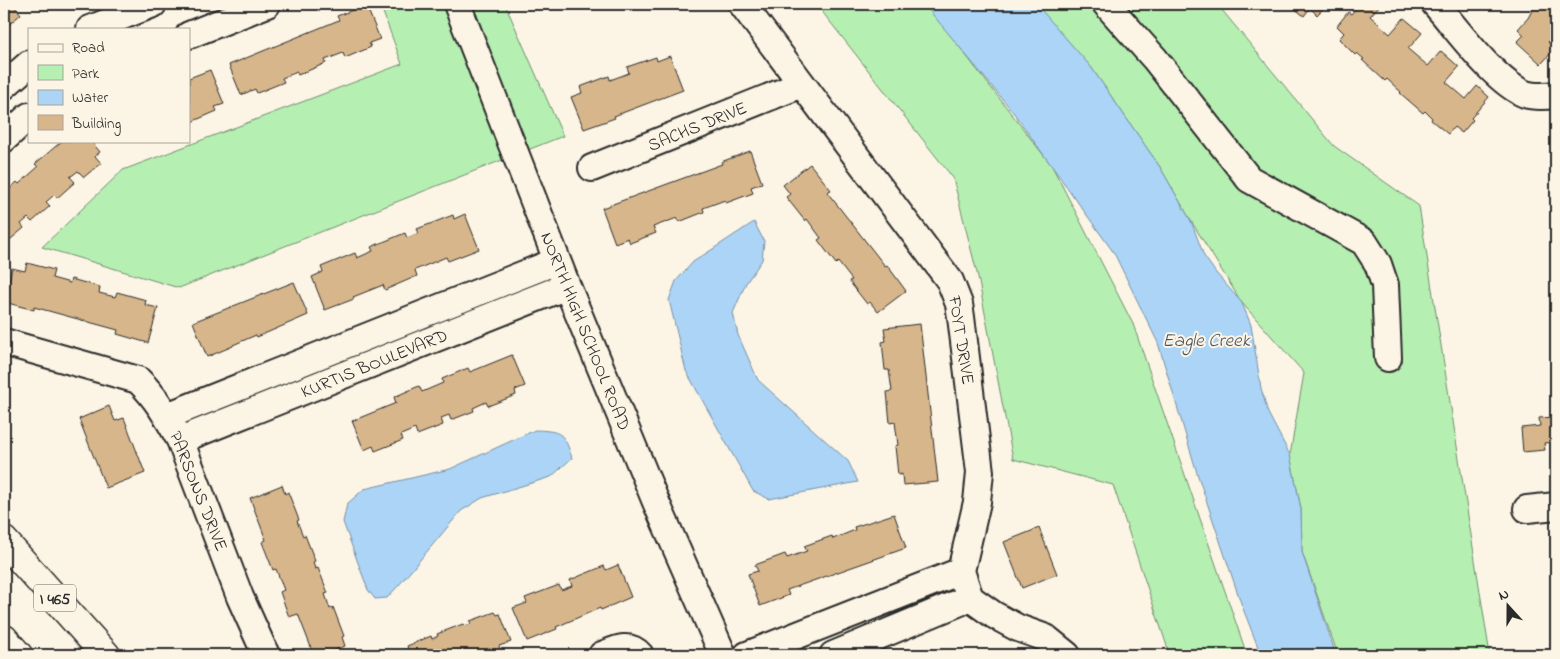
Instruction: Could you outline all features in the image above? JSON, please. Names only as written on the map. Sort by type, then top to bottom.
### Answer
[{"type":"highway","name":"I 465","points":[[4,541],[106,655]]},
{"type":"highway","points":[[4,638],[18,655]]},
{"type":"street","points":[[93,28],[153,4]]},
{"type":"street","points":[[190,35],[267,4]]},
{"type":"street","name":"NORTH HIGH SCHOOL ROAD","points":[[457,4],[567,286],[656,502],[724,655]]},
{"type":"street","name":"FOYT DRIVE","points":[[742,4],[944,271],[953,286],[961,317],[980,472],[977,502],[961,571]]},
{"type":"street","points":[[1106,4],[1155,59],[1249,179],[1364,242],[1378,264],[1385,285],[1388,358]]},
{"type":"street","points":[[1435,4],[1489,67],[1507,84],[1527,94],[1556,95]]},
{"type":"street","points":[[4,86],[28,65]]},
{"type":"street","name":"SACHS DRIVE","points":[[592,168],[802,84]]},
{"type":"street","points":[[4,139],[28,117]]},
{"type":"street","points":[[167,416],[557,261]]},
{"type":"street","name":"KURTIS BOULEVARD","points":[[180,440],[567,286]]},
{"type":"street","points":[[422,314],[432,340]]},
{"type":"street","name":"PARSONS DRIVE","points":[[4,342],[138,380],[152,395],[167,416],[180,440],[240,597],[266,655]]},
{"type":"street","points":[[291,367],[300,392]]},
{"type":"street","points":[[1527,509],[1556,506]]},
{"type":"street","points":[[747,655],[961,571],[970,598],[994,615],[1018,628],[1046,638],[1067,655]]},
{"type":"street","points":[[833,655],[970,598]]},
{"type":"street","points":[[602,655],[625,648],[634,650],[640,655]]},
{"type":"green space","points":[[380,4],[505,4],[563,136],[179,288],[42,247],[123,170],[402,64]]},
{"type":"green space","points":[[816,4],[926,4],[1052,166],[1133,324],[1247,655],[1170,655],[1113,485],[1013,459],[978,277],[953,178]]},
{"type":"green space","points":[[1035,4],[1217,4],[1334,146],[1419,206],[1490,655],[1338,655],[1302,552],[1301,509],[1290,455],[1304,373],[1242,303],[1160,167],[1091,67]]},
{"type":"water","name":"Eagle Creek","points":[[924,4],[1036,4],[1091,67],[1160,167],[1191,221],[1204,256],[1242,303],[1251,325],[1261,388],[1268,413],[1290,455],[1301,509],[1302,552],[1336,655],[1261,655],[1242,606],[1197,473],[1158,343],[1114,253],[1013,112]]},
{"type":"water","points":[[754,222],[764,241],[762,260],[746,283],[733,313],[738,335],[758,380],[848,461],[858,482],[769,499],[753,491],[686,371],[669,300],[676,281],[693,262]]},
{"type":"water","points":[[535,430],[551,431],[561,435],[567,443],[572,458],[551,477],[482,498],[461,511],[387,598],[375,599],[368,590],[343,522],[347,504],[364,489],[450,469]]},
{"type":"building","points":[[4,4],[12,4],[21,14],[4,29]]},
{"type":"building","points":[[1289,4],[1327,4],[1317,15],[1310,8],[1304,16]]},
{"type":"building","points":[[1360,4],[1381,4],[1370,16],[1390,34],[1404,18],[1422,33],[1408,49],[1428,66],[1441,51],[1459,67],[1446,82],[1466,99],[1477,86],[1489,97],[1471,118],[1473,120],[1462,133],[1454,127],[1448,134],[1431,120],[1432,118],[1425,111],[1423,113],[1387,79],[1385,81],[1362,60],[1364,59],[1357,53],[1355,55],[1339,39],[1344,33],[1337,26],[1348,12],[1351,14]]},
{"type":"building","points":[[1544,4],[1556,4],[1556,41],[1551,39],[1548,42],[1555,49],[1541,64],[1517,42],[1524,35],[1518,29],[1528,18],[1535,5],[1542,7]]},
{"type":"building","points":[[366,5],[380,39],[369,43],[371,47],[345,58],[343,53],[325,60],[326,63],[298,75],[297,72],[282,78],[284,82],[257,93],[255,89],[241,95],[229,65],[339,20],[337,16]]},
{"type":"building","points":[[670,56],[683,90],[584,129],[571,97],[582,93],[580,87],[609,76],[610,80],[629,73],[627,67],[656,57],[657,61]]},
{"type":"building","points":[[210,70],[224,104],[215,107],[217,111],[190,123],[190,78]]},
{"type":"building","points":[[61,142],[92,142],[100,152],[95,156],[101,163],[84,177],[78,171],[70,177],[75,182],[57,198],[54,195],[46,202],[50,206],[32,222],[28,218],[21,224],[24,228],[5,244],[4,194],[38,167],[35,164]]},
{"type":"building","points":[[750,151],[762,183],[751,187],[753,193],[726,203],[725,200],[703,208],[704,212],[679,222],[677,218],[653,227],[656,233],[630,243],[628,238],[615,243],[602,208],[722,164],[721,162]]},
{"type":"building","points":[[810,164],[831,190],[827,192],[906,291],[878,312],[870,302],[867,304],[849,281],[852,280],[838,262],[836,264],[818,240],[821,238],[807,219],[805,221],[786,197],[790,194],[783,185]]},
{"type":"building","points":[[465,214],[479,249],[448,261],[446,257],[415,270],[417,276],[385,290],[383,285],[325,310],[312,277],[323,272],[321,267],[355,253],[357,258],[373,251],[371,247],[405,233],[407,238],[419,233],[417,229],[453,215],[454,219]]},
{"type":"building","points":[[27,263],[54,270],[52,278],[70,283],[71,279],[100,287],[99,293],[115,297],[117,292],[146,300],[145,305],[158,308],[148,343],[117,334],[118,330],[34,307],[34,310],[4,302],[12,268],[25,271]]},
{"type":"building","points":[[294,282],[308,315],[207,357],[193,322]]},
{"type":"building","points":[[920,324],[938,482],[903,485],[902,474],[898,475],[895,446],[898,445],[895,422],[890,423],[887,392],[892,391],[889,370],[885,370],[882,342],[886,341],[884,328]]},
{"type":"building","points":[[512,355],[525,386],[515,390],[516,395],[488,406],[486,402],[473,408],[474,411],[451,420],[449,415],[441,418],[443,425],[417,435],[415,429],[401,435],[403,440],[375,451],[373,446],[364,450],[352,421],[396,403],[394,397],[419,386],[422,392],[443,383],[442,379],[468,368],[470,372]]},
{"type":"building","points":[[109,406],[115,421],[124,418],[145,473],[106,488],[79,419]]},
{"type":"building","points":[[1556,417],[1556,442],[1544,443],[1545,450],[1523,452],[1521,428],[1540,426],[1539,418]]},
{"type":"building","points":[[282,485],[285,494],[288,492],[299,520],[297,521],[303,536],[305,535],[315,561],[313,562],[315,569],[318,568],[328,593],[325,594],[330,609],[333,607],[344,636],[342,637],[345,646],[322,655],[314,655],[298,614],[289,617],[280,592],[284,590],[276,569],[273,570],[262,542],[266,540],[250,498]]},
{"type":"building","points":[[894,514],[906,548],[787,590],[789,595],[760,606],[748,574],[758,571],[755,565],[785,554],[787,558],[807,551],[804,546],[832,536],[833,539],[855,530],[854,527]]},
{"type":"building","points":[[1039,528],[1057,574],[1022,588],[1004,542]]},
{"type":"building","points":[[618,565],[631,597],[601,610],[600,608],[527,641],[513,608],[527,603],[525,598],[559,585],[561,590],[572,586],[570,580],[604,566],[606,570]]},
{"type":"building","points":[[495,612],[497,615],[500,614],[511,642],[499,646],[500,651],[489,655],[386,655],[400,650],[401,652],[408,649],[407,646],[431,636],[432,639],[438,636],[437,634],[463,624],[464,626],[471,624],[470,621]]}]
